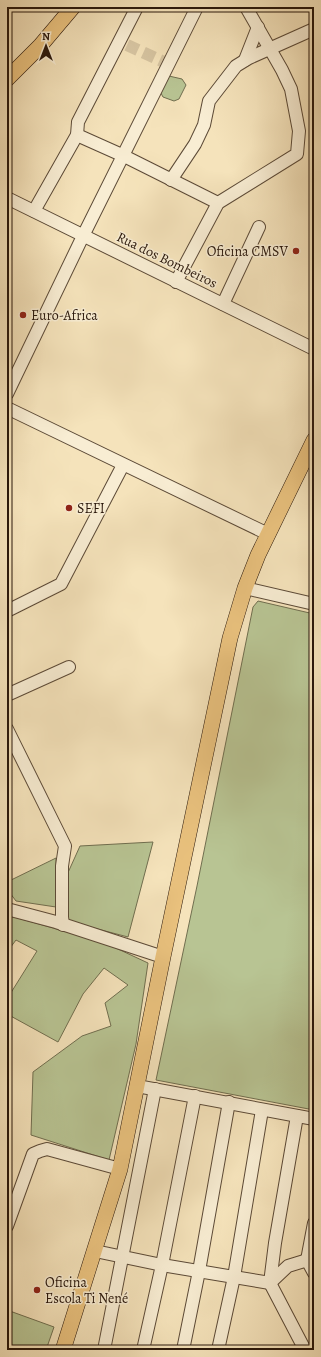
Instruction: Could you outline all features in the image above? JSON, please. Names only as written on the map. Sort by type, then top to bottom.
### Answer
[{"type":"main road","points":[[7,79],[40,46],[73,7]]},
{"type":"main road","points":[[63,1350],[120,1169],[230,638],[245,588],[268,534],[314,440]]},
{"type":"street","points":[[34,212],[77,136],[78,122],[123,43],[137,7]]},
{"type":"street","points":[[7,394],[83,236],[124,156],[166,63],[197,7]]},
{"type":"street","points":[[176,282],[218,203],[297,154],[299,131],[291,90],[282,70],[246,7]]},
{"type":"street","points":[[245,60],[258,27]]},
{"type":"street","points":[[171,180],[195,144],[204,125],[209,101],[232,72],[245,60],[314,28]]},
{"type":"street","points":[[77,136],[124,156],[218,203]]},
{"type":"street","name":"Rua dos Bombeiros","points":[[7,198],[314,349]]},
{"type":"street","points":[[223,304],[259,226]]},
{"type":"street","points":[[7,408],[268,534]]},
{"type":"street","points":[[7,611],[62,584],[123,465]]},
{"type":"street","points":[[245,588],[314,604]]},
{"type":"street","points":[[7,695],[69,667]]},
{"type":"street","points":[[7,729],[65,846],[62,866],[63,924]]},
{"type":"street","points":[[7,909],[63,924],[163,957]]},
{"type":"street","points":[[137,1086],[314,1119]]},
{"type":"street","points":[[104,1350],[121,1256],[155,1089]]},
{"type":"street","points":[[143,1350],[162,1264],[195,1096]]},
{"type":"street","points":[[183,1350],[199,1271],[229,1102]]},
{"type":"street","points":[[218,1350],[234,1277],[262,1110]]},
{"type":"street","points":[[297,1116],[274,1243],[270,1282],[305,1350]]},
{"type":"street","points":[[7,1226],[33,1154],[47,1149],[120,1169]]},
{"type":"street","points":[[314,1223],[311,1259],[314,1274]]},
{"type":"street","points":[[95,1251],[199,1271],[270,1282],[288,1266],[311,1259]]},
{"type":"green space","points":[[169,76],[182,79],[186,85],[179,99],[174,101],[163,97],[155,82]]},
{"type":"green space","points":[[258,601],[314,614],[314,1110],[156,1080],[253,607]]},
{"type":"green space","points":[[153,842],[128,937],[67,921],[66,877],[80,846]]},
{"type":"green space","points":[[56,858],[56,907],[16,901],[7,889],[7,882]]},
{"type":"green space","points":[[7,915],[103,942],[148,963],[136,1044],[109,1160],[31,1135],[33,1072],[82,1036],[111,1026],[105,1003],[128,985],[104,968],[83,994],[58,1042],[7,1014],[7,999],[37,951],[16,940],[7,952]]},
{"type":"green space","points":[[7,1310],[54,1327],[46,1350],[7,1350]]},
{"type":"tunnel","points":[[127,45],[164,62]]},
{"type":"place","name":"Oficina CMSV","points":[[296,251]]},
{"type":"place","name":"Euro-Africa","points":[[23,315]]},
{"type":"place","name":"SEFI","points":[[69,508]]},
{"type":"place","name":"Oficina Escola Ti Nené","points":[[37,1290]]}]
